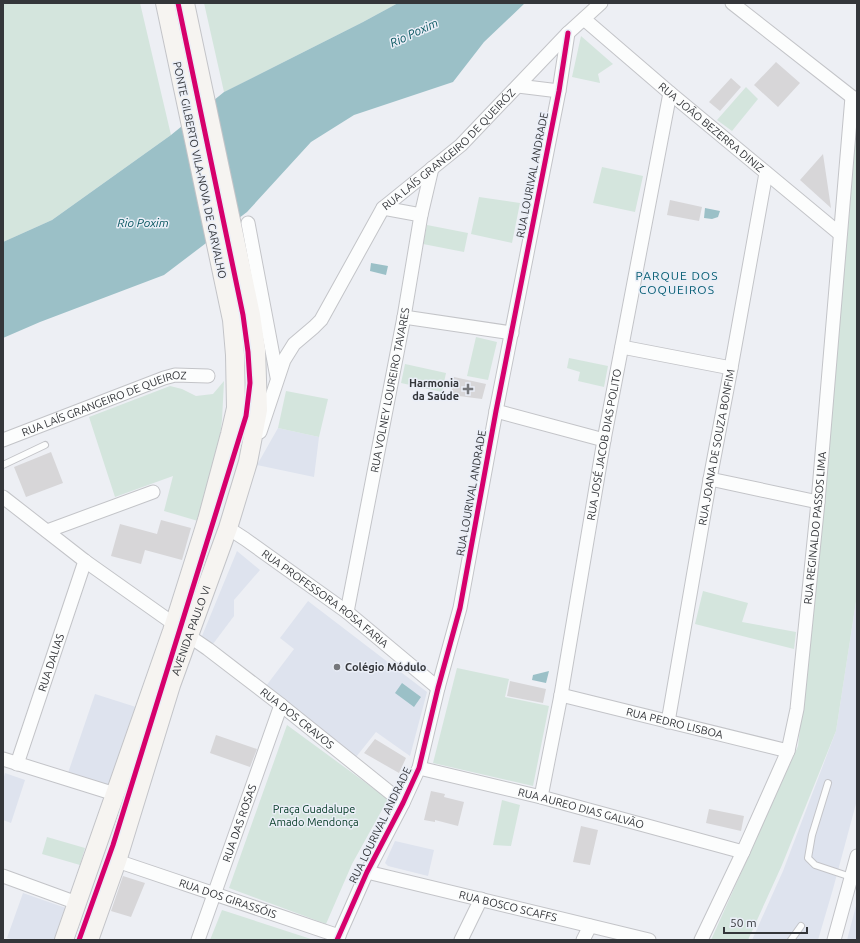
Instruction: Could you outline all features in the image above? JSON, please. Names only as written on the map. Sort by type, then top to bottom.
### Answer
[{"type":"main road","name":"PONTE GILBERTO VILA-NOVA DE CARVALHO","points":[[165,3],[232,320]]},
{"type":"main road","name":"PONTE GILBERTO VILA-NOVA DE CARVALHO","points":[[187,10],[251,315]]},
{"type":"main road","name":"AVENIDA PAULO VI","points":[[89,940],[116,861],[171,685],[228,528],[248,462],[258,410],[256,349],[251,315]]},
{"type":"main road","name":"AVENIDA PAULO VI","points":[[64,940],[174,624],[207,520],[236,408],[235,355],[232,320]]},
{"type":"street","name":"RUA LAÍS GRANGEIRO DE QUEIRÓZ","points":[[248,462],[288,352],[294,344],[321,320],[384,208],[461,145],[568,32],[601,3]]},
{"type":"street","points":[[732,3],[854,96]]},
{"type":"street","name":"RUA JOÃO BEZERRA DINIZ","points":[[584,18],[670,93],[840,234]]},
{"type":"street","name":"RUA LOURIVAL ANDRADE","points":[[338,938],[367,872],[403,803],[419,768],[438,688],[460,608],[496,411],[559,92],[568,32]]},
{"type":"street","points":[[518,86],[559,92]]},
{"type":"street","name":"RUA JOSÉ JACOB DIAS POLITO","points":[[541,797],[561,695],[604,440],[670,93]]},
{"type":"street","name":"RUA REGINALDO PASSOS LIMA","points":[[701,940],[744,852],[788,751],[797,709],[818,502],[840,234],[854,96]]},
{"type":"street","name":"RUA VOLNEY LOUREIRO TAVARES","points":[[347,612],[404,317],[421,215],[432,168]]},
{"type":"street","name":"RUA JOANA DE SOUZA BONFIM","points":[[668,722],[710,479],[766,173]]},
{"type":"street","points":[[384,208],[421,215]]},
{"type":"street","points":[[248,223],[278,379]]},
{"type":"street","points":[[404,317],[512,333]]},
{"type":"street","points":[[622,347],[731,368]]},
{"type":"street","name":"RUA LAÍS GRANGEIRO DE QUEIROZ","points":[[3,440],[164,378],[174,375],[208,376]]},
{"type":"street","points":[[496,411],[604,440]]},
{"type":"street","points":[[710,479],[818,502]]},
{"type":"street","points":[[47,531],[152,492]]},
{"type":"street","points":[[3,497],[85,561],[174,624]]},
{"type":"street","name":"RUA PROFESSORA ROSA FARIA","points":[[228,528],[347,612],[438,688]]},
{"type":"street","name":"RUA DALIAS","points":[[17,764],[85,561]]},
{"type":"street","name":"RUA DOS CRAVOS","points":[[189,636],[281,705],[403,803]]},
{"type":"street","name":"RUA PEDRO LISBOA","points":[[561,695],[788,751]]},
{"type":"street","name":"RUA DAS ROSAS","points":[[198,940],[281,705]]},
{"type":"street","points":[[3,759],[115,794]]},
{"type":"street","name":"RUA AUREO DIAS GALVÃO","points":[[419,768],[541,797],[744,852]]},
{"type":"street","points":[[834,940],[857,856]]},
{"type":"street","name":"RUA DOS GIRASSÓIS","points":[[116,861],[338,938]]},
{"type":"street","name":"RUA BOSCO SCAFFS","points":[[367,872],[649,940]]},
{"type":"street","points":[[3,876],[77,903]]},
{"type":"street","points":[[461,940],[481,899]]},
{"type":"street","points":[[583,940],[590,926]]},
{"type":"lane","points":[[3,465],[44,446]]},
{"type":"lane","points":[[828,783],[812,835],[808,858],[815,865],[851,877]]},
{"type":"lane","points":[[791,940],[801,926]]},
{"type":"shaded area","points":[[278,428],[319,437],[314,477],[257,465]]},
{"type":"shaded area","points":[[237,551],[260,570],[234,600],[234,616],[213,644],[202,636]]},
{"type":"shaded area","points":[[857,595],[857,800],[818,940],[752,940],[783,871],[836,731]]},
{"type":"shaded area","name":"Colégio Módulo","points":[[308,601],[427,692],[410,756],[376,732],[356,757],[266,686],[294,649],[280,638]]},
{"type":"shaded area","points":[[95,694],[139,708],[111,786],[68,773]]},
{"type":"shaded area","points":[[5,773],[25,780],[11,823],[3,820],[3,780]]},
{"type":"shaded area","points":[[395,841],[434,850],[428,876],[388,866],[385,863]]},
{"type":"shaded area","points":[[23,893],[66,908],[55,940],[14,940],[7,938]]},
{"type":"shaded area","points":[[857,902],[857,940],[847,940]]},
{"type":"green space","points":[[3,3],[140,3],[171,135],[52,220],[3,242]]},
{"type":"green space","points":[[204,3],[398,3],[224,92]]},
{"type":"green space","points":[[581,36],[613,64],[598,74],[600,83],[572,77]]},
{"type":"green space","points":[[746,87],[758,99],[732,131],[717,120]]},
{"type":"green space","points":[[857,124],[857,595],[836,731],[782,865],[748,940],[711,940],[798,746],[821,540]]},
{"type":"green space","points":[[602,167],[643,176],[635,212],[593,203]]},
{"type":"green space","points":[[479,197],[520,203],[512,243],[471,234]]},
{"type":"green space","points":[[427,225],[468,233],[464,252],[423,244]]},
{"type":"green space","points":[[476,337],[497,342],[488,380],[467,376]]},
{"type":"green space","points":[[569,358],[608,366],[604,387],[578,381],[580,372],[567,368]]},
{"type":"green space","points":[[405,364],[446,373],[442,392],[401,383]]},
{"type":"green space","points":[[224,381],[222,420],[217,460],[198,521],[164,511],[173,476],[115,497],[89,417],[170,386],[182,389],[196,396],[213,394]]},
{"type":"green space","points":[[286,391],[328,399],[319,437],[278,428]]},
{"type":"green space","points":[[703,591],[748,603],[742,622],[796,632],[794,649],[695,624]]},
{"type":"green space","points":[[457,668],[509,679],[505,697],[549,706],[533,786],[433,763]]},
{"type":"green space","name":"Praça Guadalupe Amado Mendonça","points":[[287,725],[388,799],[352,864],[326,924],[229,888]]},
{"type":"green space","points":[[502,800],[520,805],[511,846],[493,845]]},
{"type":"green space","points":[[47,837],[85,848],[80,865],[42,854]]},
{"type":"green space","points":[[222,910],[314,940],[210,940]]},
{"type":"water","name":"Rio Poxim","points":[[398,3],[525,3],[484,42],[453,82],[354,115],[311,142],[247,212],[164,275],[40,322],[3,338],[3,242],[52,220],[171,135],[224,92]]},
{"type":"water","points":[[705,208],[720,211],[718,217],[712,219],[704,218]]},
{"type":"water","points":[[371,263],[388,266],[386,275],[370,271]]},
{"type":"water","points":[[549,671],[546,683],[532,680],[533,675]]},
{"type":"water","points":[[402,683],[421,697],[414,707],[395,693]]},
{"type":"building","points":[[776,62],[800,83],[778,107],[754,85]]},
{"type":"building","points":[[731,78],[741,87],[720,111],[709,102]]},
{"type":"building","points":[[823,154],[831,208],[800,180]]},
{"type":"building","points":[[670,200],[702,207],[699,221],[667,215]]},
{"type":"building","name":"Harmonia da Saúde","points":[[454,377],[486,384],[482,399],[451,395]]},
{"type":"building","points":[[51,452],[63,483],[26,497],[14,467]]},
{"type":"building","points":[[161,520],[191,528],[182,560],[145,550],[141,564],[111,556],[120,524],[157,534]]},
{"type":"building","points":[[510,681],[546,689],[543,703],[507,696]]},
{"type":"building","points":[[216,735],[257,749],[250,767],[210,753]]},
{"type":"building","points":[[375,739],[406,758],[399,773],[364,753]]},
{"type":"building","points":[[431,791],[445,794],[444,797],[464,802],[458,826],[435,820],[435,822],[424,820]]},
{"type":"building","points":[[709,809],[744,816],[741,831],[706,823]]},
{"type":"building","points":[[581,826],[598,830],[590,865],[573,862]]},
{"type":"building","points":[[123,876],[145,883],[131,917],[111,911]]},
{"type":"cycle path","points":[[79,940],[113,845],[246,416],[250,383],[243,315],[178,3]]},
{"type":"cycle path","points":[[337,940],[367,872],[403,803],[419,768],[438,688],[460,608],[496,411],[559,91],[568,33]]},
{"type":"place","name":"Harmonia da Saúde","points":[[468,389]]},
{"type":"place","name":"Colégio Módulo","points":[[337,667]]},
{"type":"district","name":"PARQUE DOS COQUEIROS","points":[[677,283]]}]
